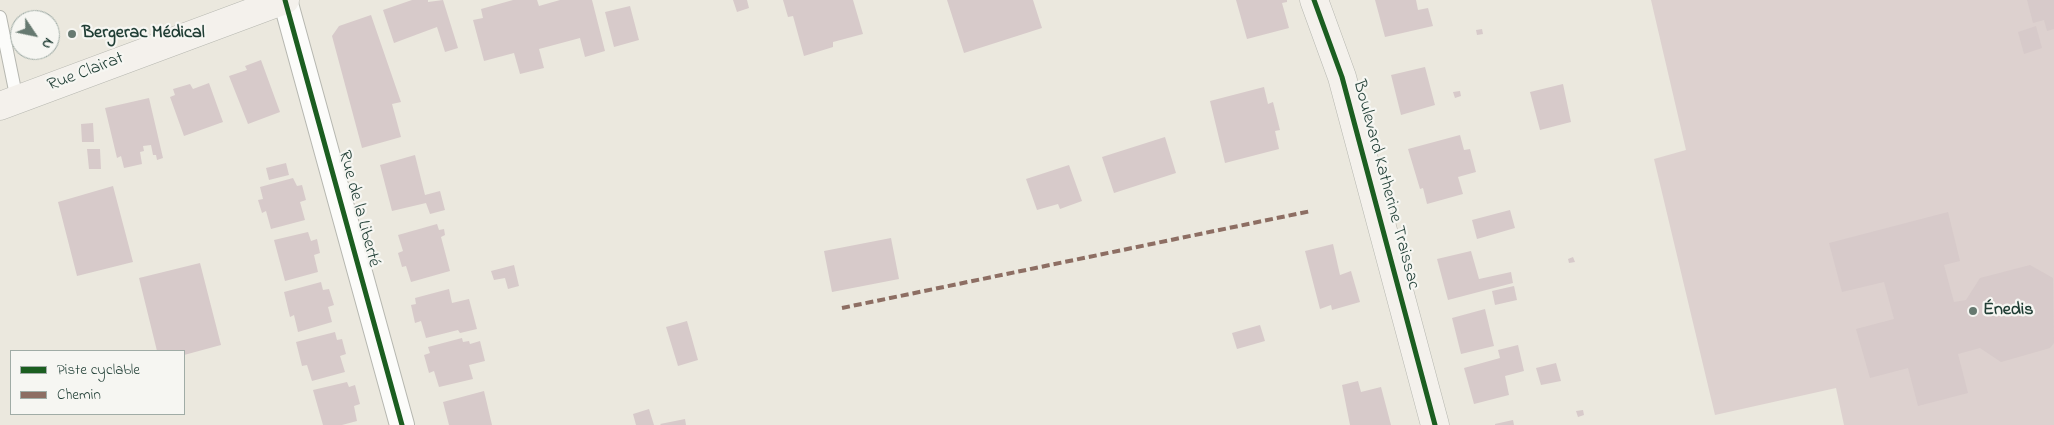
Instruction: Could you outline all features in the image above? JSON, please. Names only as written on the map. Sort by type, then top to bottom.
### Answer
[{"type":"main road","name":"Rue Clairat","points":[[9,103],[285,0]]},
{"type":"main road","name":"Boulevard Katherine Traissac","points":[[1314,0],[1342,77],[1435,425]]},
{"type":"main road","name":"Boulevard Katherine Traissac","points":[[1423,380],[1429,425]]},
{"type":"street","name":"Rue de la Liberté","points":[[285,0],[402,425]]},
{"type":"lane","points":[[0,17],[9,103]]},
{"type":"shaded area","points":[[1651,0],[2054,0],[2054,425],[1844,425],[1836,388],[1715,415],[1654,159],[1686,150]]},
{"type":"building","points":[[412,0],[428,0],[428,2],[443,0],[458,48],[445,52],[437,27],[394,43],[383,10]]},
{"type":"building","points":[[513,0],[537,0],[539,6],[560,0],[592,0],[605,51],[585,57],[580,38],[539,49],[544,68],[520,74],[514,53],[484,61],[473,20],[483,18],[481,9]]},
{"type":"building","points":[[733,0],[747,0],[749,8],[737,12]]},
{"type":"building","points":[[783,0],[853,0],[863,34],[833,42],[833,47],[804,56],[793,16],[788,17]]},
{"type":"building","points":[[947,0],[1033,0],[1042,28],[964,53]]},
{"type":"building","points":[[1236,0],[1287,0],[1287,2],[1282,3],[1289,28],[1247,39]]},
{"type":"building","points":[[1375,0],[1416,0],[1418,10],[1428,8],[1433,26],[1385,37]]},
{"type":"building","points":[[2027,0],[2054,0],[2054,29],[2047,31],[2044,20],[2033,23]]},
{"type":"building","points":[[630,6],[639,40],[614,47],[605,12]]},
{"type":"building","points":[[371,15],[401,102],[392,104],[401,137],[362,148],[332,36],[339,26]]},
{"type":"building","points":[[2036,26],[2042,48],[2024,54],[2018,32]]},
{"type":"building","points":[[1482,29],[1483,34],[1477,35],[1476,30]]},
{"type":"building","points":[[261,60],[280,112],[248,124],[229,76],[247,70],[245,66]]},
{"type":"building","points":[[1425,67],[1435,105],[1401,115],[1391,75]]},
{"type":"building","points":[[209,83],[223,122],[184,136],[170,97],[175,95],[173,89],[190,84],[193,89]]},
{"type":"building","points":[[1563,84],[1571,122],[1540,130],[1530,92]]},
{"type":"building","points":[[1264,87],[1268,104],[1273,102],[1280,130],[1275,131],[1279,149],[1225,163],[1210,101]]},
{"type":"building","points":[[1460,91],[1461,96],[1455,98],[1453,92]]},
{"type":"building","points":[[149,98],[163,158],[157,160],[156,155],[153,155],[151,145],[143,146],[144,151],[140,152],[142,164],[124,168],[121,156],[117,158],[105,108]]},
{"type":"building","points":[[93,123],[94,142],[82,142],[81,124]]},
{"type":"building","points":[[1460,135],[1464,150],[1470,149],[1476,172],[1458,177],[1463,194],[1427,204],[1423,188],[1420,189],[1408,149]]},
{"type":"building","points":[[1165,137],[1176,173],[1114,193],[1102,157]]},
{"type":"building","points":[[87,149],[100,149],[101,169],[89,169]]},
{"type":"building","points":[[415,155],[425,195],[440,191],[445,210],[430,214],[426,203],[392,211],[380,165]]},
{"type":"building","points":[[286,163],[289,175],[269,180],[266,168]]},
{"type":"building","points":[[1069,165],[1082,201],[1060,209],[1058,204],[1037,210],[1026,179]]},
{"type":"building","points":[[293,178],[297,186],[302,185],[306,200],[300,202],[305,220],[271,229],[266,211],[262,213],[258,200],[263,199],[260,187]]},
{"type":"building","points":[[113,186],[133,262],[77,276],[58,202]]},
{"type":"building","points":[[1510,210],[1515,228],[1477,239],[1472,220]]},
{"type":"building","name":"Énedis","points":[[1948,212],[1960,261],[1944,265],[1954,302],[1966,300],[1980,278],[2030,265],[2053,278],[2054,343],[2050,348],[2001,362],[1980,348],[1958,354],[1968,393],[1918,406],[1908,368],[1870,378],[1856,329],[1894,319],[1884,282],[1842,292],[1829,243]]},
{"type":"building","points":[[437,224],[439,230],[444,229],[445,235],[441,237],[450,271],[411,282],[406,266],[402,267],[398,253],[403,251],[398,235]]},
{"type":"building","points":[[308,232],[311,241],[317,239],[320,253],[314,255],[318,272],[285,281],[274,240]]},
{"type":"building","points":[[891,238],[899,279],[832,292],[824,251]]},
{"type":"building","points":[[1333,244],[1340,275],[1351,271],[1360,302],[1332,310],[1331,305],[1320,309],[1305,251]]},
{"type":"building","points":[[1471,251],[1479,279],[1511,272],[1513,283],[1448,300],[1437,259]]},
{"type":"building","points":[[1573,257],[1575,262],[1569,263],[1568,259]]},
{"type":"building","points":[[200,263],[221,345],[185,355],[185,350],[157,350],[139,278]]},
{"type":"building","points":[[514,265],[519,286],[508,289],[505,278],[494,280],[491,271]]},
{"type":"building","points":[[321,282],[323,290],[329,289],[334,305],[328,307],[332,322],[298,332],[294,315],[290,317],[284,292]]},
{"type":"building","points":[[1514,286],[1517,300],[1495,305],[1492,291]]},
{"type":"building","points":[[449,289],[452,303],[469,299],[477,329],[460,333],[458,330],[426,338],[421,321],[415,323],[411,305],[416,304],[415,298]]},
{"type":"building","points":[[1485,309],[1494,346],[1461,354],[1452,318]]},
{"type":"building","points":[[687,321],[698,360],[678,366],[666,327]]},
{"type":"building","points":[[1260,325],[1265,341],[1237,349],[1232,333]]},
{"type":"building","points":[[335,332],[337,340],[342,339],[346,354],[340,356],[345,372],[312,381],[307,365],[302,366],[296,342]]},
{"type":"building","points":[[462,338],[463,342],[469,341],[470,344],[480,341],[485,361],[469,365],[473,379],[439,387],[434,371],[429,373],[424,355],[430,353],[428,347]]},
{"type":"building","points":[[1518,345],[1524,371],[1505,376],[1509,395],[1474,404],[1464,368],[1500,358],[1498,350]]},
{"type":"building","points":[[1556,363],[1561,381],[1541,385],[1536,368]]},
{"type":"building","points":[[1358,381],[1361,392],[1381,387],[1391,425],[1350,425],[1342,385]]},
{"type":"building","points":[[347,382],[349,387],[355,385],[360,404],[354,406],[357,421],[342,425],[323,425],[313,390]]},
{"type":"building","points":[[484,391],[492,425],[449,425],[443,402]]},
{"type":"building","points":[[649,409],[654,425],[636,425],[633,414]]},
{"type":"building","points":[[1583,410],[1584,415],[1578,417],[1576,411]]},
{"type":"building","points":[[685,419],[686,425],[660,424]]},
{"type":"building","points":[[1513,420],[1514,425],[1495,425],[1495,424]]},
{"type":"marked path","points":[[842,308],[1311,211]]},
{"type":"cycle path","points":[[285,0],[402,425]]},
{"type":"cycle path","points":[[1314,0],[1342,77],[1435,425]]},
{"type":"place","name":"Bergerac Médical","points":[[72,34]]},
{"type":"place","name":"Énedis","points":[[1973,311]]}]
